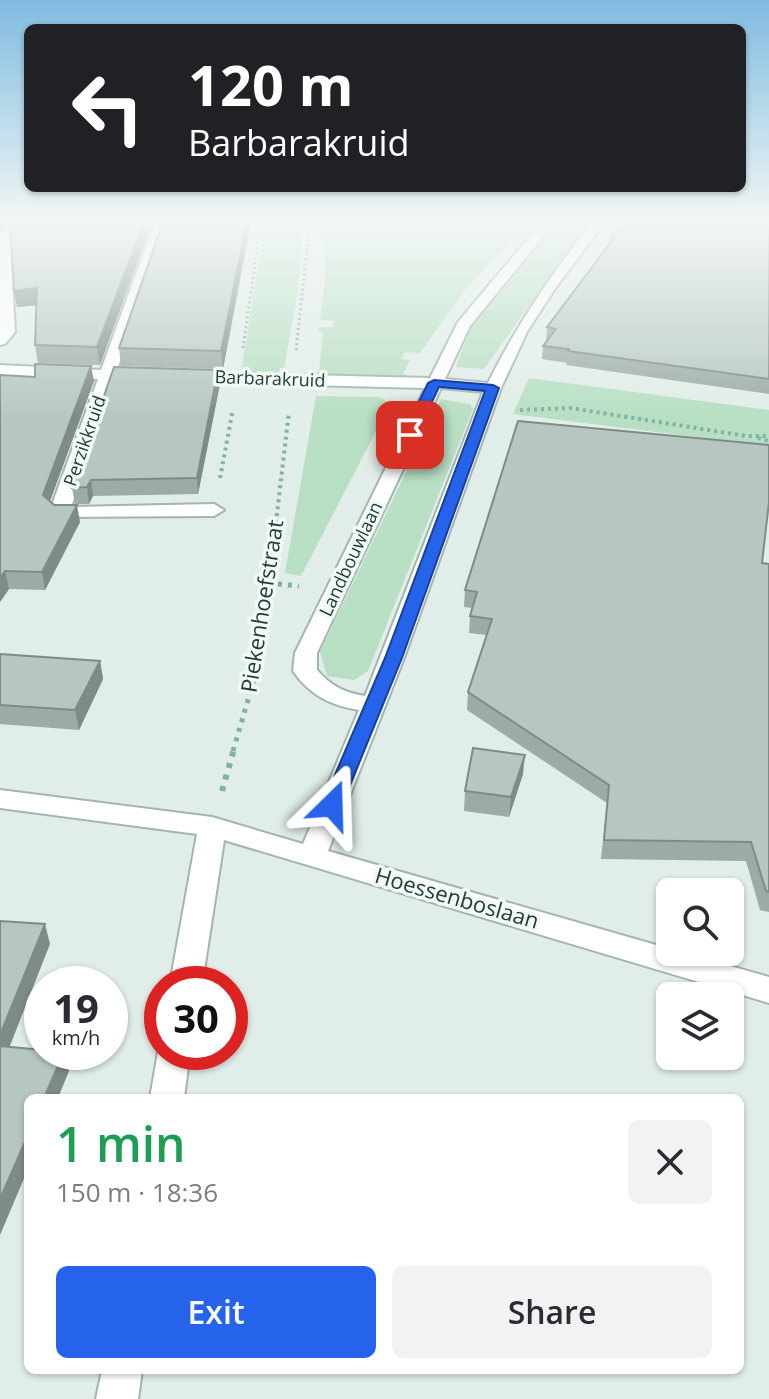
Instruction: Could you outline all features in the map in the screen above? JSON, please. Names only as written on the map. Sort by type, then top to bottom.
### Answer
[{"type":"street","points":[[0,341],[8,332],[5,287]]},
{"type":"street","name":"Perzikkruid","points":[[138,287],[59,513],[214,510]]},
{"type":"street","name":"Landbouwlaan","points":[[373,705],[344,700],[321,691],[305,671],[306,653],[463,325],[494,287]]},
{"type":"street","points":[[312,855],[393,658],[493,388],[528,320],[552,287]]},
{"type":"street","name":"Barbarakruid","points":[[0,370],[434,383],[493,388]]},
{"type":"street","name":"Hoessenboslaan","points":[[0,799],[212,827],[769,990]]},
{"type":"street","points":[[189,966],[212,827]]},
{"type":"street","points":[[168,1094],[171,1070]]},
{"type":"street","points":[[117,1399],[121,1374]]},
{"type":"path","name":"Piekenhoefstraat","points":[[212,827],[258,666],[303,287]]},
{"type":"path","points":[[485,408],[571,408],[769,438]]},
{"type":"green space","points":[[255,287],[298,287],[284,368],[280,368],[278,374],[241,373]]},
{"type":"green space","points":[[324,287],[467,287],[420,353],[405,352],[401,359],[410,360],[403,374],[407,375],[405,379],[313,376],[313,373],[319,372],[323,333],[318,332],[319,327],[333,327],[334,321],[320,320]]},
{"type":"green space","points":[[504,287],[542,287],[484,369],[456,367],[471,326]]},
{"type":"green space","points":[[529,378],[769,410],[769,446],[513,414]]},
{"type":"green space","points":[[316,396],[378,397],[388,402],[389,406],[301,576],[285,573]]},
{"type":"green space","points":[[441,399],[470,404],[473,409],[368,671],[354,680],[327,676],[320,652]]},
{"type":"building","points":[[14,287],[119,287],[97,347],[35,345],[37,288],[14,291]]},
{"type":"building","points":[[140,287],[234,287],[221,351],[119,348]]},
{"type":"building","points":[[577,287],[769,287],[769,379],[543,346],[556,329],[547,327]]},
{"type":"building","points":[[35,364],[91,366],[43,495],[54,505],[77,505],[42,572],[5,571],[0,578],[0,375],[35,377]]},
{"type":"building","points":[[114,367],[218,370],[197,478],[91,480],[87,487],[72,488]]},
{"type":"building","points":[[518,421],[769,445],[769,502],[762,563],[769,564],[769,892],[766,891],[751,842],[604,840],[609,785],[468,692],[492,619],[470,616],[477,592],[465,590]]},
{"type":"building","points":[[0,654],[100,661],[75,710],[0,705]]},
{"type":"building","points":[[473,748],[525,755],[511,797],[465,791]]},
{"type":"building","points":[[0,921],[45,924],[28,966],[24,966],[24,976],[0,1035]]},
{"type":"building","points":[[0,1046],[24,1048],[24,1070],[56,1070],[46,1094],[24,1094],[24,1144],[0,1199]]},
{"type":"route","points":[[332,805],[393,658],[493,388],[434,383],[410,435]]}]
